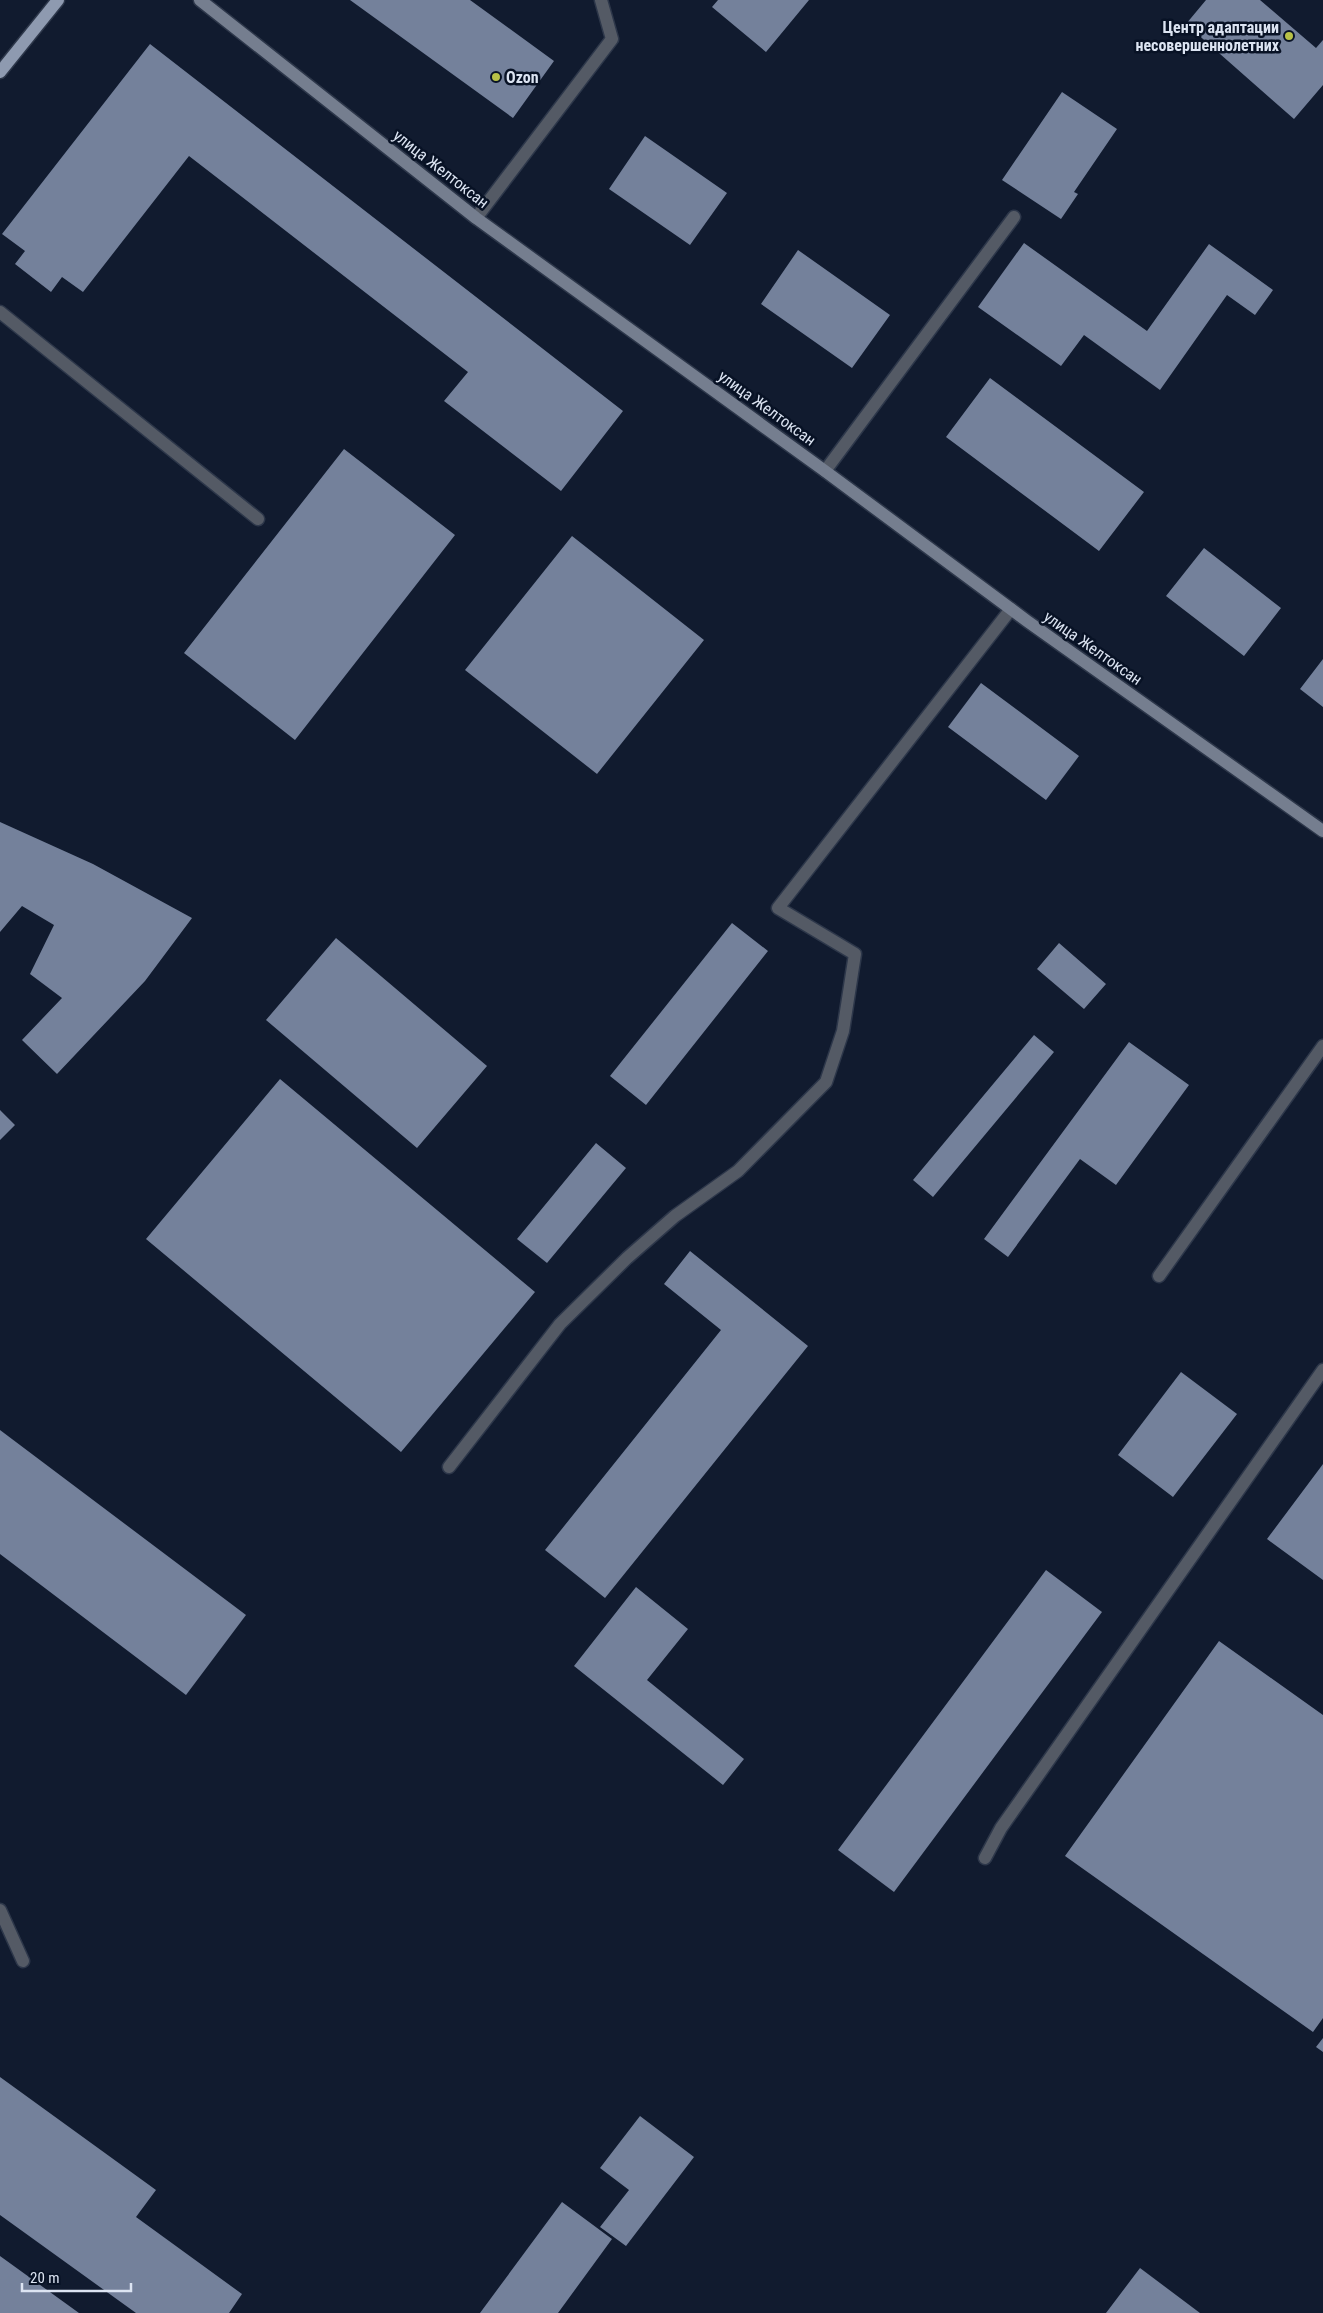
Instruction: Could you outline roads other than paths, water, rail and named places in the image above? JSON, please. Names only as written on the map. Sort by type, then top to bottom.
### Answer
[{"type":"main road","points":[[0,72],[58,0]]},
{"type":"street","name":"улица Желтоксан","points":[[200,0],[476,218],[825,471],[1011,609],[1323,831]]},
{"type":"lane","points":[[476,218],[612,39],[601,0]]},
{"type":"lane","points":[[825,471],[1014,217]]},
{"type":"lane","points":[[0,312],[258,519]]},
{"type":"lane","points":[[449,1466],[560,1324],[627,1258],[675,1216],[738,1171],[826,1082],[843,1031],[855,954],[778,908],[1011,609]]},
{"type":"lane","points":[[1159,1276],[1323,1046]]},
{"type":"lane","points":[[985,1858],[1007,1820],[1323,1370]]},
{"type":"lane","points":[[0,1910],[23,1961]]},
{"type":"place","name":"Центр адаптации несовершеннолетних","points":[[1289,36]]},
{"type":"place","name":"Ozon","points":[[496,77]]}]
